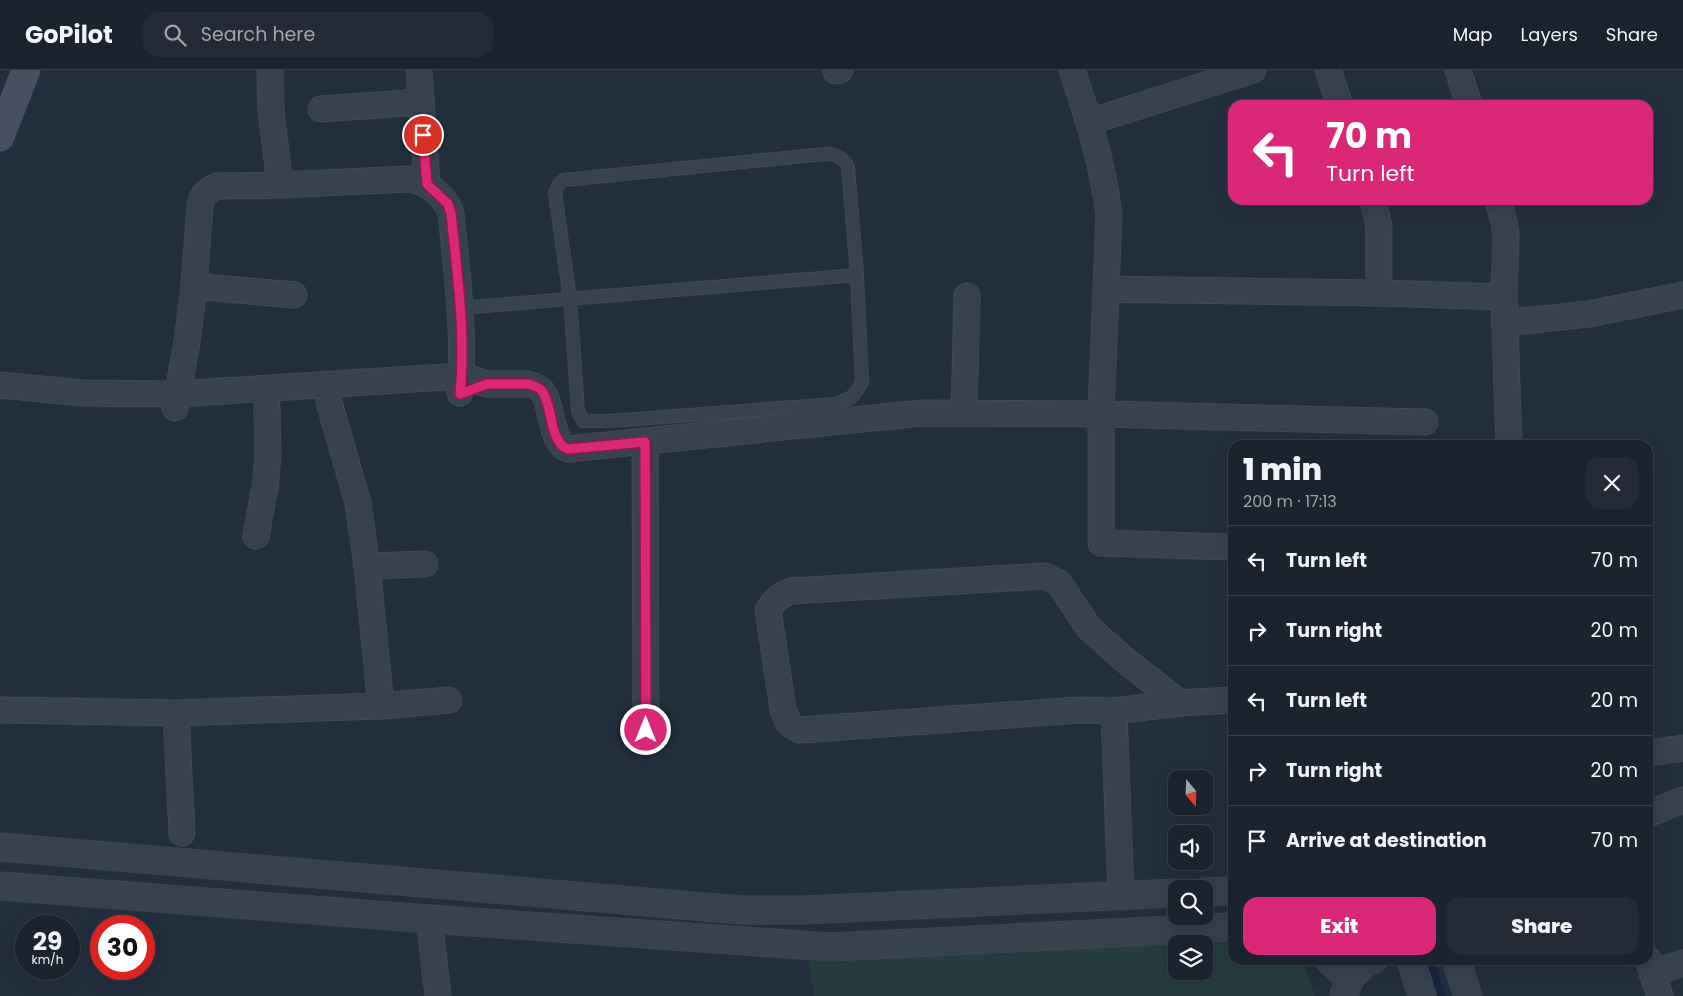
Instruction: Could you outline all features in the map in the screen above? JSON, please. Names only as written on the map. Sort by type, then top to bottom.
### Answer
[{"type":"main road","points":[[0,137],[26,70]]},
{"type":"street","points":[[270,70],[271,110],[280,185]]},
{"type":"street","points":[[419,70],[427,184]]},
{"type":"street","points":[[1072,70],[1089,122],[1106,192],[1109,215],[1101,414],[1101,544],[1228,547]]},
{"type":"street","points":[[1089,122],[1253,70]]},
{"type":"street","points":[[1328,70],[1338,100]]},
{"type":"street","points":[[1458,70],[1467,100]]},
{"type":"street","points":[[321,109],[421,102]]},
{"type":"street","points":[[176,402],[187,342],[194,286],[200,206],[204,194],[217,186],[408,179],[427,184],[448,204],[451,213],[461,308],[460,385]]},
{"type":"street","points":[[1374,205],[1379,227],[1379,293]]},
{"type":"street","points":[[1499,205],[1506,235],[1504,323],[1508,440]]},
{"type":"street","points":[[194,286],[294,295]]},
{"type":"street","points":[[1106,289],[1504,297]]},
{"type":"street","points":[[964,413],[967,296]]},
{"type":"street","points":[[1504,323],[1589,314],[1683,296]]},
{"type":"street","points":[[176,402],[460,385],[528,384],[542,391],[558,441],[564,448],[572,449],[922,414],[1101,414],[1424,422]]},
{"type":"street","points":[[0,385],[81,401]]},
{"type":"street","points":[[0,400],[176,402],[267,406],[329,402],[460,385]]},
{"type":"street","points":[[329,402],[358,503],[367,566],[380,706]]},
{"type":"street","points":[[256,536],[266,487],[268,458],[267,406]]},
{"type":"street","points":[[645,442],[646,730]]},
{"type":"street","points":[[367,566],[425,564]]},
{"type":"street","points":[[1180,702],[1126,661],[1089,628],[1059,583],[1045,576],[791,591],[781,594],[768,610],[783,709],[787,721],[792,727],[800,730],[1079,710],[1114,711],[1180,702],[1228,700]]},
{"type":"street","points":[[0,710],[176,712],[380,706],[449,700]]},
{"type":"street","points":[[1114,711],[1121,896]]},
{"type":"street","points":[[176,712],[182,833]]},
{"type":"street","points":[[1653,752],[1683,748]]},
{"type":"street","points":[[1653,812],[1683,800]]},
{"type":"street","points":[[0,847],[741,910],[782,910],[1168,893]]},
{"type":"street","points":[[0,886],[830,947],[1228,927]]},
{"type":"street","points":[[1213,892],[1228,891]]},
{"type":"street","points":[[782,910],[782,944]]},
{"type":"street","points":[[429,919],[438,996]]},
{"type":"street","points":[[1653,976],[1683,963]]},
{"type":"street","points":[[1332,965],[1346,988],[1364,965]]},
{"type":"street","points":[[1413,965],[1422,996]]},
{"type":"street","points":[[1458,965],[1468,996]]},
{"type":"lane","points":[[825,154],[838,156],[844,160],[848,167],[857,276],[862,382],[851,398],[835,404],[585,422],[580,418],[578,411],[570,299],[555,193],[557,186],[564,180],[825,154]]},
{"type":"lane","points":[[461,308],[857,276]]},
{"type":"green space","points":[[1228,942],[1228,965],[1305,965],[1315,996],[814,996],[808,961],[1168,944],[1168,980],[1213,980],[1213,943]]},
{"type":"waterway","points":[[1432,965],[1442,996]]},
{"type":"route","points":[[423,135],[427,184],[448,204],[451,213],[461,308],[460,394],[487,384],[533,385],[542,391],[544,395],[558,441],[564,448],[645,442],[646,730]]}]
